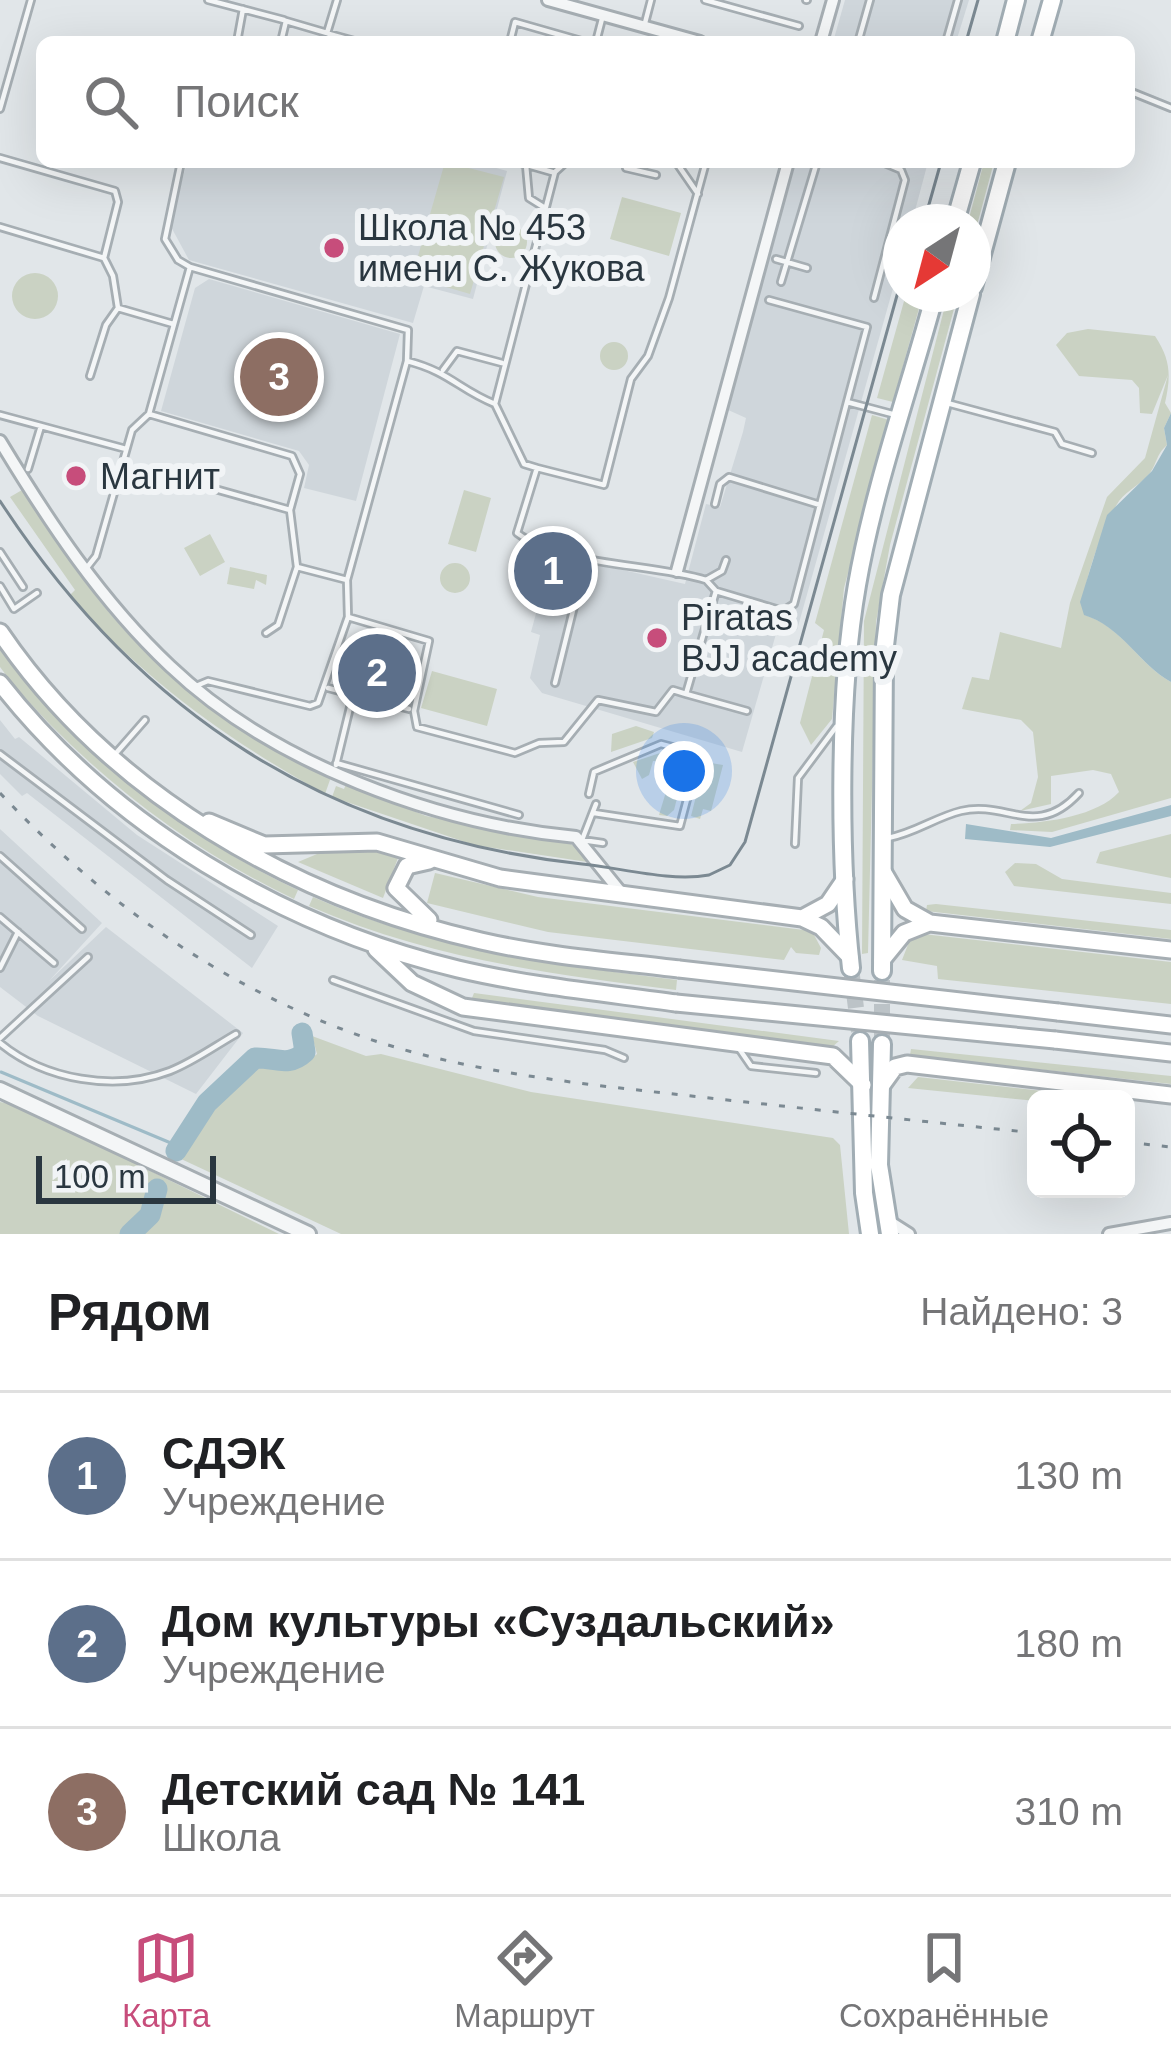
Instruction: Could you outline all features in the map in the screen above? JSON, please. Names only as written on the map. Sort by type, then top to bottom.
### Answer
[{"type":"main road","points":[[1007,36],[1016,0]]},
{"type":"main road","points":[[1042,36],[1052,0]]},
{"type":"main road","points":[[960,204],[970,168]]},
{"type":"main road","points":[[991,221],[1005,168]]},
{"type":"main road","points":[[851,962],[845,878],[856,591],[930,312]]},
{"type":"main road","points":[[882,966],[884,654],[891,596],[966,312]]},
{"type":"main road","points":[[0,632],[55,701],[113,757],[188,816],[287,874],[446,931],[538,951],[1171,1025]]},
{"type":"main road","points":[[0,683],[62,752],[164,836],[274,901],[369,943],[481,974],[676,1003],[1171,1053]]},
{"type":"main road","points":[[188,816],[263,845],[358,839],[500,878],[802,918],[821,927],[851,962]]},
{"type":"main road","points":[[432,861],[407,866],[396,888],[410,907],[446,931]]},
{"type":"main road","points":[[883,870],[904,910],[930,922],[1171,950]]},
{"type":"main road","points":[[802,918],[828,904],[845,878]]},
{"type":"main road","points":[[882,966],[904,933],[930,922]]},
{"type":"main road","points":[[369,943],[412,983],[463,1006],[691,1044],[740,1044],[833,1056],[872,1085]]},
{"type":"main road","points":[[860,1041],[872,1085],[887,1226]]},
{"type":"main road","points":[[870,1234],[863,1192],[872,1085],[882,1044]]},
{"type":"main road","points":[[872,1085],[895,1067],[907,1064],[1171,1095]]},
{"type":"street","points":[[548,0],[678,36]]},
{"type":"street","points":[[823,36],[833,0]]},
{"type":"street","points":[[677,571],[786,168]]},
{"type":"street","points":[[0,441],[85,570],[154,652],[195,688],[335,767],[427,809],[582,840],[623,897]]},
{"type":"street","points":[[0,1090],[308,1234]]},
{"type":"street","points":[[1109,1234],[1171,1223]]},
{"type":"street","points":[[887,1226],[909,1234]]},
{"type":"lane","points":[[0,107],[31,0]]},
{"type":"lane","points":[[208,0],[337,36]]},
{"type":"lane","points":[[327,33],[337,0]]},
{"type":"lane","points":[[644,27],[651,0]]},
{"type":"lane","points":[[705,0],[799,26]]},
{"type":"lane","points":[[861,36],[870,0]]},
{"type":"lane","points":[[948,36],[958,0]]},
{"type":"lane","points":[[238,36],[243,10]]},
{"type":"lane","points":[[598,36],[603,15]]},
{"type":"lane","points":[[282,36],[286,21]]},
{"type":"lane","points":[[512,36],[515,22],[564,36]]},
{"type":"lane","points":[[1135,94],[1171,108]]},
{"type":"lane","points":[[0,158],[116,191],[118,202],[104,258],[113,276],[118,308],[106,325],[90,376]]},
{"type":"lane","points":[[180,168],[164,232],[178,260],[408,330],[407,361],[347,580],[348,617],[328,687],[310,706],[208,681],[195,688]]},
{"type":"lane","points":[[526,168],[529,198],[545,208]]},
{"type":"lane","points":[[538,168],[555,172]]},
{"type":"lane","points":[[559,168],[502,363],[495,404],[524,464],[604,485],[631,379],[648,356],[704,168]]},
{"type":"lane","points":[[626,168],[656,176]]},
{"type":"lane","points":[[680,168],[698,194]]},
{"type":"lane","points":[[781,282],[815,168]]},
{"type":"lane","points":[[874,298],[905,180],[896,168]]},
{"type":"lane","points":[[0,227],[104,258]]},
{"type":"lane","points":[[776,259],[807,268]]},
{"type":"lane","points":[[85,570],[96,556],[132,430],[149,414],[190,267]]},
{"type":"lane","points":[[537,468],[517,532],[531,543],[586,558],[677,571],[706,580],[716,591],[783,611],[794,604],[867,327],[770,300]]},
{"type":"lane","points":[[118,308],[173,324]]},
{"type":"lane","points":[[443,370],[457,351],[502,363]]},
{"type":"lane","points":[[407,361],[443,370],[468,393],[495,404]]},
{"type":"lane","points":[[942,401],[1055,432],[1062,444],[1091,453]]},
{"type":"lane","points":[[847,402],[901,416]]},
{"type":"lane","points":[[149,414],[292,456],[299,474],[290,510],[297,567],[278,625],[266,633]]},
{"type":"lane","points":[[0,415],[126,449]]},
{"type":"lane","points":[[28,469],[41,426]]},
{"type":"lane","points":[[715,504],[720,484],[729,477],[820,505]]},
{"type":"lane","points":[[183,480],[290,510]]},
{"type":"lane","points":[[0,552],[23,587]]},
{"type":"lane","points":[[555,683],[586,558]]},
{"type":"lane","points":[[706,580],[722,571],[726,560]]},
{"type":"lane","points":[[297,567],[347,580]]},
{"type":"lane","points":[[0,586],[14,609],[37,593]]},
{"type":"lane","points":[[686,694],[716,591]]},
{"type":"lane","points":[[348,617],[429,641],[414,711],[417,727],[514,753],[538,743],[565,742],[598,700],[656,712],[673,691],[747,711]]},
{"type":"lane","points":[[328,687],[410,710]]},
{"type":"lane","points":[[353,694],[335,767],[519,815]]},
{"type":"lane","points":[[795,844],[798,778],[848,714]]},
{"type":"lane","points":[[113,757],[145,720]]},
{"type":"lane","points":[[589,794],[594,772],[661,744],[699,754],[680,826],[594,813]]},
{"type":"lane","points":[[0,754],[166,880],[251,935]]},
{"type":"lane","points":[[882,839],[920,831],[960,811],[1037,818],[1066,807],[1079,793]]},
{"type":"lane","points":[[596,804],[582,840],[603,843]]},
{"type":"lane","points":[[0,868],[3,859],[82,929]]},
{"type":"lane","points":[[0,917],[54,963]]},
{"type":"lane","points":[[0,968],[18,932]]},
{"type":"lane","points":[[88,957],[0,1040],[53,1072],[130,1080],[171,1071],[236,1034]]},
{"type":"lane","points":[[334,980],[474,1030],[605,1050],[624,1058]]},
{"type":"lane","points":[[605,1050],[608,1029]]},
{"type":"lane","points":[[740,1044],[741,1058],[751,1066],[816,1073]]},
{"type":"shaded area","points":[[845,0],[969,0],[958,36],[835,36]]},
{"type":"shaded area","name":"Школа № 453 имени С. Жукова","points":[[185,168],[507,171],[473,299],[424,286],[413,323],[189,260],[170,225]]},
{"type":"shaded area","points":[[794,168],[926,168],[917,204],[883,204],[886,312],[797,630],[778,627],[742,752],[542,693],[530,678],[540,635],[531,632],[552,554],[685,584],[706,504],[720,507],[746,418],[726,409]]},
{"type":"shaded area","points":[[209,279],[400,334],[356,501],[304,488],[309,465],[299,451],[161,411],[195,288]]},
{"type":"shaded area","points":[[0,720],[15,739],[19,737],[137,835],[278,926],[252,968],[27,793],[22,796],[0,774]]},
{"type":"shaded area","points":[[0,829],[102,923],[49,981],[106,927],[243,1033],[196,1094],[38,1016],[0,987]]},
{"type":"green space","points":[[443,168],[469,168],[504,177],[470,294],[412,277]]},
{"type":"green space","points":[[982,168],[992,168],[983,204],[973,204]]},
{"type":"green space","points":[[622,197],[681,213],[669,256],[610,239]]},
{"type":"green space","points":[[511,226],[522,231],[527,242],[522,253],[511,258],[500,253],[495,242],[500,231]]},
{"type":"green space","points":[[35,273],[51,280],[58,296],[51,312],[35,319],[19,312],[12,296],[19,280]]},
{"type":"green space","points":[[901,312],[918,312],[893,402],[877,398]]},
{"type":"green space","points":[[943,312],[953,312],[890,545],[876,622],[868,953],[862,954],[864,621]]},
{"type":"green space","points":[[1088,329],[1155,336],[1168,375],[1152,414],[1140,413],[1139,388],[1132,380],[1079,376],[1056,345],[1067,333]]},
{"type":"green space","points":[[614,342],[624,346],[628,356],[624,366],[614,370],[604,366],[600,356],[604,346]]},
{"type":"green space","points":[[1168,375],[1167,445],[1150,473],[1113,511],[1094,558],[1084,605],[1085,615],[1109,628],[1171,682],[1171,798],[1052,832],[1010,830],[1011,824],[1083,813],[1119,792],[1111,774],[1093,770],[1051,776],[1051,804],[1020,811],[1031,803],[1038,777],[1033,732],[1021,720],[962,709],[972,677],[989,680],[1000,632],[1061,648],[1070,603],[1107,497],[1145,458]]},
{"type":"green space","points":[[872,415],[889,420],[844,588],[832,719],[811,745],[800,723],[824,630],[815,623]]},
{"type":"green space","points":[[22,490],[77,571],[140,647],[222,715],[331,777],[325,794],[188,706],[98,627],[69,596],[75,590],[10,497]]},
{"type":"green space","points":[[464,490],[491,498],[476,552],[448,544]]},
{"type":"green space","points":[[210,534],[225,562],[200,576],[184,548]]},
{"type":"green space","points":[[455,563],[470,578],[455,593],[440,578]]},
{"type":"green space","points":[[230,567],[267,575],[266,585],[256,580],[254,589],[227,584]]},
{"type":"green space","points":[[0,650],[98,757],[213,844],[298,890],[294,899],[215,856],[107,778],[12,683],[0,667]]},
{"type":"green space","points":[[432,671],[497,689],[487,726],[421,708]]},
{"type":"green space","points":[[636,726],[654,732],[652,738],[611,752],[612,734]]},
{"type":"green space","points":[[660,753],[686,763],[674,810],[667,816],[659,815],[675,762],[653,761],[649,775],[642,779],[633,762]]},
{"type":"green space","points":[[711,763],[723,765],[711,811],[703,809],[700,819],[691,816],[702,773]]},
{"type":"green space","points":[[346,784],[426,816],[570,843],[594,863],[474,845],[332,797],[336,786],[344,789]]},
{"type":"green space","points":[[1171,834],[1171,878],[1096,863],[1100,852]]},
{"type":"green space","points":[[374,848],[398,858],[383,898],[298,862],[329,849]]},
{"type":"green space","points":[[1015,863],[1036,864],[1062,879],[1171,893],[1171,904],[1014,886],[1005,872]]},
{"type":"green space","points":[[435,873],[538,897],[812,931],[821,948],[819,955],[796,953],[791,947],[784,960],[548,932],[427,903]]},
{"type":"green space","points":[[313,897],[447,942],[677,980],[676,990],[535,970],[444,951],[309,906]]},
{"type":"green space","points":[[927,905],[1171,930],[1171,939],[926,911]]},
{"type":"green space","points":[[923,934],[1171,962],[1171,1004],[938,979],[937,966],[902,960],[909,942]]},
{"type":"green space","points":[[474,993],[839,1041],[831,1048],[470,1003]]},
{"type":"green space","points":[[312,1036],[366,1056],[381,1054],[531,1092],[833,1138],[840,1145],[849,1234],[341,1234],[179,1158],[230,1083],[265,1063],[305,1062],[317,1054]]},
{"type":"green space","points":[[911,1049],[1171,1076],[1171,1084],[910,1055]]},
{"type":"green space","points":[[918,1077],[1034,1090],[1027,1090],[1027,1100],[908,1088]]},
{"type":"green space","points":[[0,1102],[18,1106],[279,1234],[0,1234]]},
{"type":"water","points":[[1171,413],[1171,682],[1109,628],[1084,615],[1080,602],[1107,515],[1152,471],[1167,445],[1164,428]]},
{"type":"water","points":[[1171,805],[1171,816],[1050,847],[965,839],[966,824],[1051,838]]},
{"type":"waterway","points":[[176,1151],[207,1103],[255,1058],[287,1061],[305,1052],[302,1033]]},
{"type":"waterway","points":[[1,1072],[178,1146]]},
{"type":"waterway","points":[[130,1234],[150,1215],[157,1189]]},
{"type":"tunnel","points":[[851,968],[859,1032]]},
{"type":"tunnel","points":[[882,971],[882,1044]]},
{"type":"tram line","points":[[968,36],[978,0]]},
{"type":"tram line","points":[[929,204],[939,168]]},
{"type":"tram line","points":[[0,501],[54,577],[114,644],[178,702],[248,752],[322,793],[403,825],[489,849],[662,876],[709,875],[730,865],[745,842],[892,312]]},
{"type":"railway","points":[[0,793],[74,865],[154,928],[241,982],[375,1041],[461,1064],[550,1079],[1027,1132]]},
{"type":"railway","points":[[1135,1143],[1171,1147]]},
{"type":"place","name":"Школа № 453 имени С. Жукова","points":[[334,248]]},
{"type":"place","name":"Детский сад № 141","points":[[279,377]]},
{"type":"place","name":"Магнит","points":[[76,476]]},
{"type":"place","name":"СДЭК","points":[[553,571]]},
{"type":"place","name":"Piratas BJJ academy","points":[[657,638]]},
{"type":"place","name":"Дом культуры «Суздальский»","points":[[377,673]]}]
